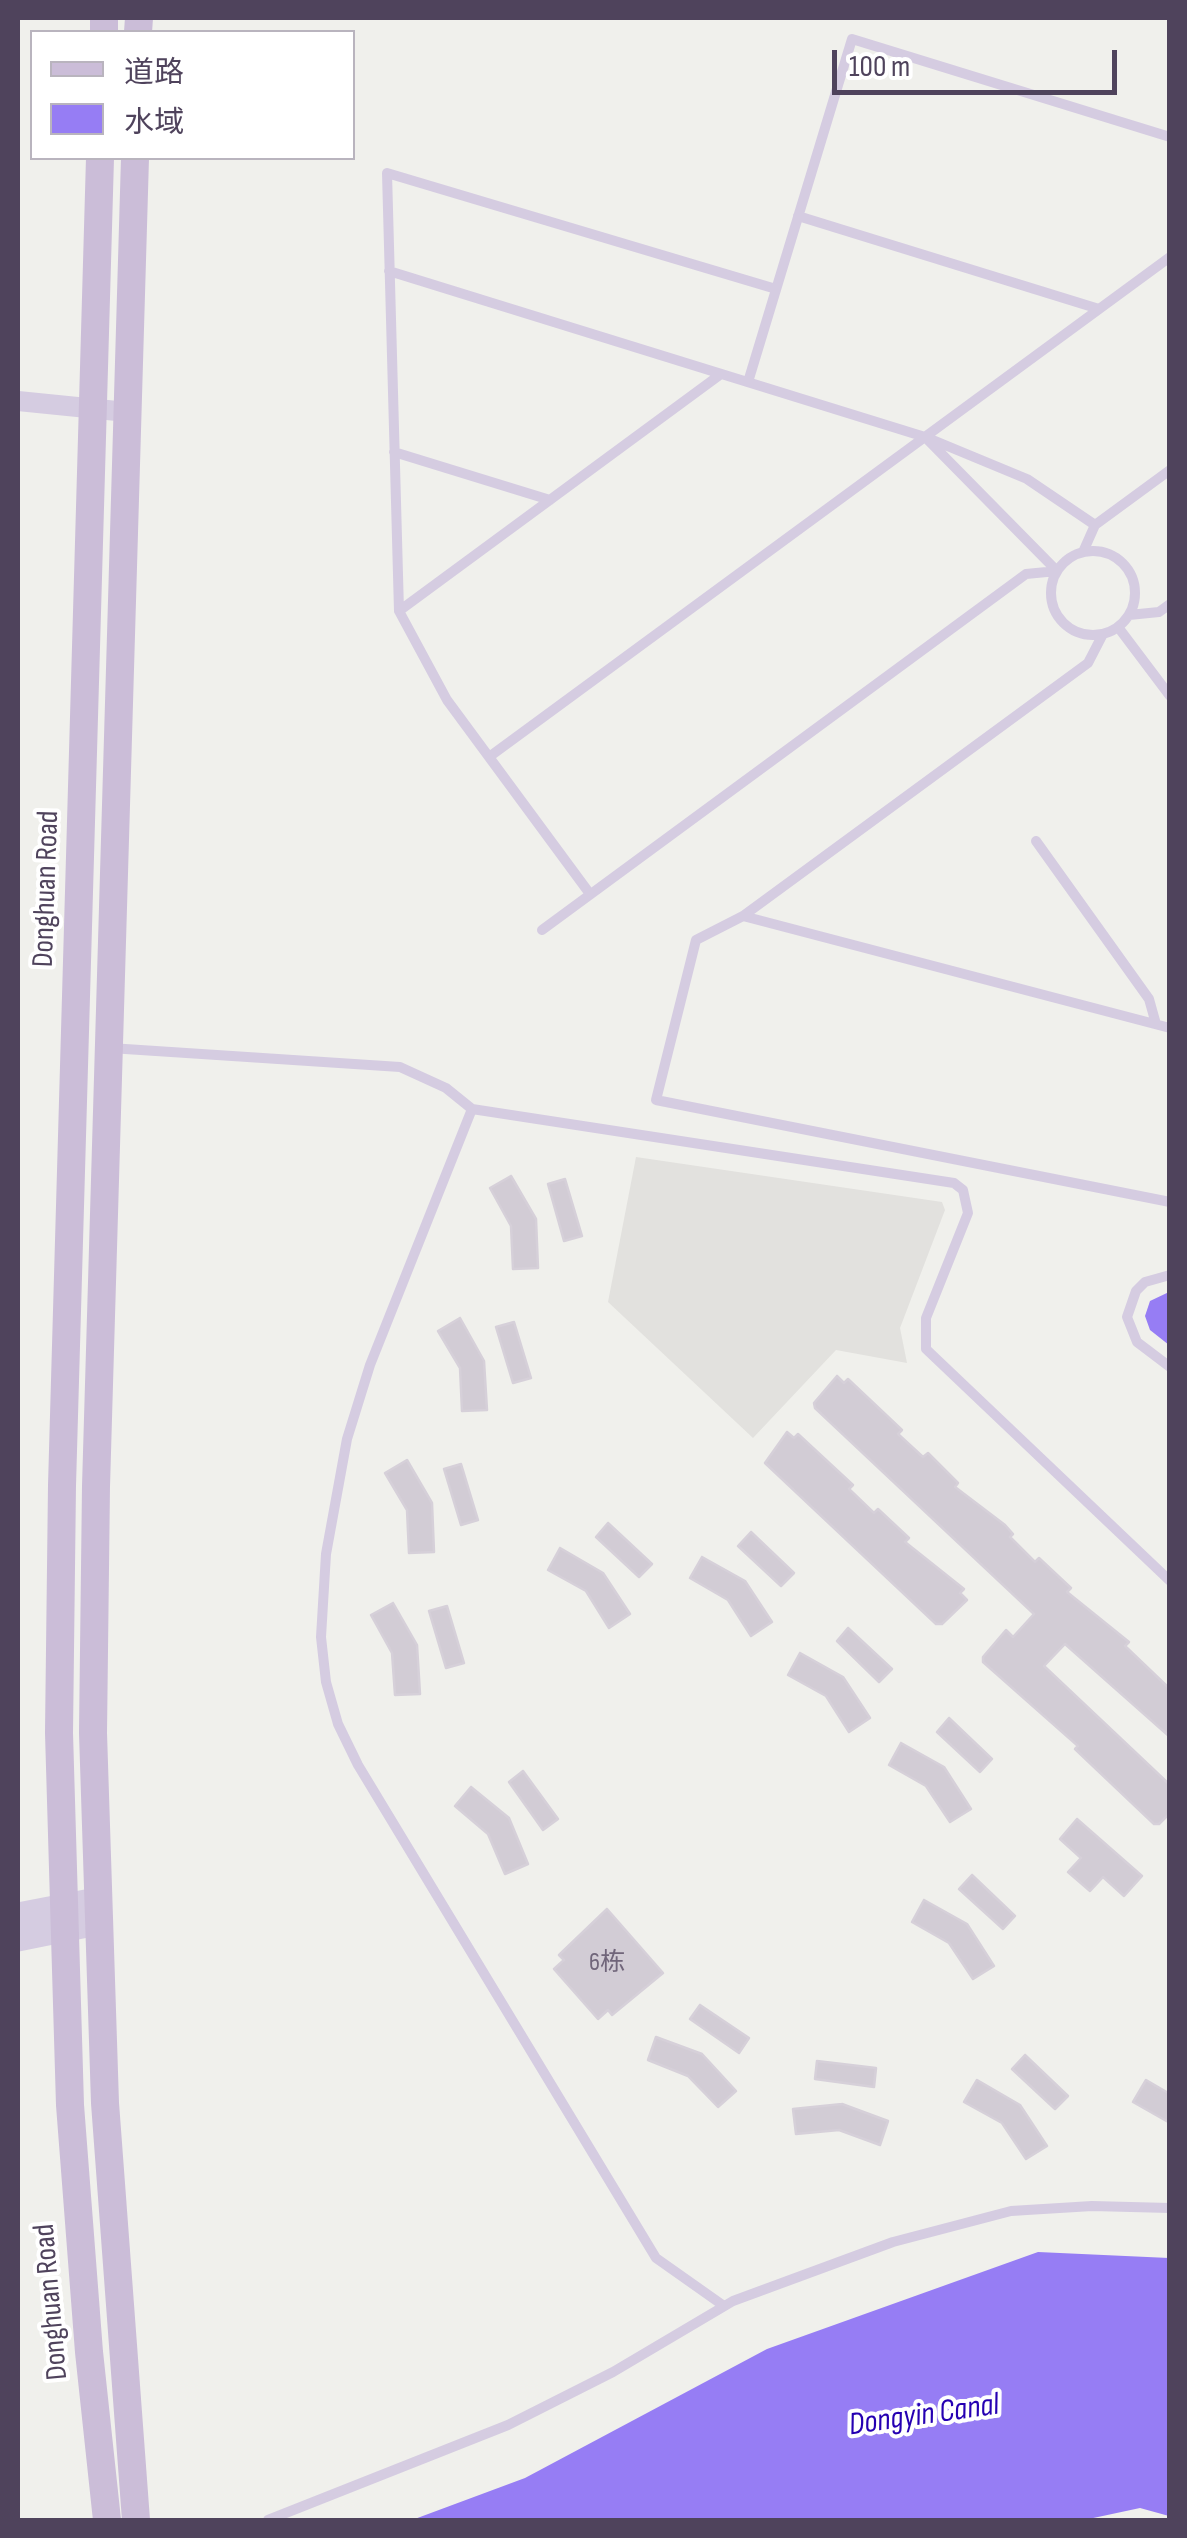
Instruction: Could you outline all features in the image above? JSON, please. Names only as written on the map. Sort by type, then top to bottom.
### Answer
[{"type":"main road","name":"Donghuan Road","points":[[100,160],[62,1503],[63,1918],[78,2228],[107,2520]]},
{"type":"main road","points":[[134,160],[94,1575],[97,1911],[112,2226],[136,2520]]},
{"type":"street","points":[[18,401],[127,412]]},
{"type":"street","points":[[18,1939],[63,1918],[97,1911]]},
{"type":"street","points":[[18,1916],[63,1918]]},
{"type":"lane","points":[[748,382],[852,39],[1170,138]]},
{"type":"lane","points":[[590,894],[447,700],[399,611],[387,173],[776,288]]},
{"type":"lane","points":[[798,216],[1099,310]]},
{"type":"lane","points":[[489,758],[1170,258]]},
{"type":"lane","points":[[390,271],[926,437],[1027,479],[1095,524]]},
{"type":"lane","points":[[399,611],[722,374]]},
{"type":"lane","points":[[926,437],[1056,571]]},
{"type":"lane","points":[[394,452],[550,500]]},
{"type":"lane","points":[[1083,552],[1095,524],[1170,470]]},
{"type":"lane","points":[[542,930],[1026,574],[1056,571],[1083,552],[1099,551],[1127,568],[1134,583],[1129,616],[1118,628],[1103,634],[1071,630],[1052,603],[1056,571]]},
{"type":"lane","points":[[1129,616],[1159,612],[1170,604]]},
{"type":"lane","points":[[1118,628],[1170,696]]},
{"type":"lane","points":[[1103,634],[1088,663],[744,916],[696,940],[656,1100],[1170,1202]]},
{"type":"lane","points":[[1036,840],[1149,999],[1156,1024]]},
{"type":"lane","points":[[744,916],[1170,1028]]},
{"type":"lane","points":[[109,1048],[400,1067],[431,1080],[472,1109],[954,1182],[963,1190],[968,1213],[926,1318],[926,1349],[1170,1580]]},
{"type":"lane","points":[[472,1109],[370,1365],[347,1439],[326,1554],[321,1638],[326,1682],[338,1724],[358,1764],[656,2258],[724,2306]]},
{"type":"lane","points":[[1170,1274],[1158,1276],[1136,1291],[1127,1316],[1136,1342],[1170,1367]]},
{"type":"lane","points":[[268,2520],[508,2425],[613,2372],[724,2306],[893,2242],[971,2218],[1052,2206],[1170,2208]]},
{"type":"shaded area","points":[[636,1157],[942,1202],[945,1210],[900,1328],[907,1363],[836,1350],[753,1438],[608,1302]]},
{"type":"water","points":[[1170,1292],[1169,1345],[1150,1330],[1145,1316],[1150,1301]]},
{"type":"water","name":"Dongyin Canal","points":[[1038,2252],[1169,2258],[1169,2516],[1140,2508],[1084,2520],[412,2520],[525,2478],[767,2349]]},
{"type":"building","points":[[511,1176],[536,1219],[538,1268],[513,1269],[511,1226],[490,1188]]},
{"type":"building","points":[[565,1179],[582,1236],[564,1241],[548,1184]]},
{"type":"building","points":[[460,1318],[484,1361],[487,1410],[462,1411],[460,1368],[438,1331]]},
{"type":"building","points":[[514,1322],[531,1378],[513,1383],[496,1327]]},
{"type":"building","points":[[837,1376],[844,1383],[848,1379],[902,1430],[898,1434],[923,1457],[928,1453],[958,1483],[955,1487],[1005,1525],[1013,1534],[1010,1537],[1035,1562],[1039,1558],[1071,1588],[1067,1592],[1129,1642],[1125,1646],[1170,1689],[1170,1737],[1065,1644],[1044,1666],[1170,1785],[1170,1813],[1159,1824],[1154,1824],[1075,1749],[1078,1746],[983,1662],[1006,1630],[1013,1637],[1034,1614],[815,1408],[814,1403]]},
{"type":"building","points":[[787,1432],[794,1438],[798,1434],[853,1485],[849,1489],[874,1513],[878,1509],[909,1538],[905,1542],[964,1589],[960,1593],[967,1600],[942,1624],[936,1624],[765,1463]]},
{"type":"building","points":[[407,1460],[432,1503],[434,1552],[409,1553],[407,1510],[385,1473]]},
{"type":"building","points":[[461,1464],[478,1520],[461,1525],[444,1469]]},
{"type":"building","points":[[608,1523],[652,1564],[639,1577],[596,1537]]},
{"type":"building","points":[[751,1532],[794,1573],[781,1586],[738,1546]]},
{"type":"building","points":[[560,1548],[603,1573],[630,1614],[609,1628],[586,1591],[548,1570]]},
{"type":"building","points":[[702,1557],[745,1581],[772,1622],[751,1636],[728,1600],[690,1578]]},
{"type":"building","points":[[393,1603],[417,1645],[420,1694],[395,1695],[392,1653],[371,1615]]},
{"type":"building","points":[[447,1606],[464,1663],[446,1668],[429,1611]]},
{"type":"building","points":[[848,1628],[892,1669],[879,1682],[837,1641]]},
{"type":"building","points":[[800,1653],[843,1677],[870,1718],[849,1732],[826,1696],[788,1675]]},
{"type":"building","points":[[949,1718],[992,1759],[980,1772],[937,1732]]},
{"type":"building","points":[[901,1743],[944,1767],[971,1809],[950,1822],[926,1786],[889,1765]]},
{"type":"building","points":[[523,1771],[558,1819],[543,1830],[509,1782]]},
{"type":"building","points":[[471,1787],[509,1818],[528,1864],[505,1874],[488,1834],[455,1806]]},
{"type":"building","points":[[1077,1819],[1142,1876],[1124,1896],[1103,1877],[1090,1891],[1068,1872],[1081,1858],[1060,1839]]},
{"type":"building","points":[[972,1875],[1015,1916],[1003,1929],[959,1889]]},
{"type":"building","points":[[924,1900],[967,1924],[994,1966],[973,1979],[949,1943],[912,1922]]},
{"type":"building","points":[[607,1909],[663,1973],[612,2015],[608,2010],[598,2019],[554,1969],[564,1960],[559,1955]]},
{"type":"building","points":[[700,2005],[749,2038],[739,2053],[690,2019]]},
{"type":"building","points":[[656,2037],[702,2054],[736,2091],[718,2107],[688,2076],[648,2060]]},
{"type":"building","points":[[1025,2055],[1068,2096],[1055,2109],[1012,2069]]},
{"type":"building","points":[[817,2061],[876,2068],[874,2087],[815,2079]]},
{"type":"building","points":[[977,2080],[1020,2105],[1047,2146],[1026,2159],[1002,2123],[964,2102]]},
{"type":"building","points":[[1146,2080],[1170,2094],[1170,2123],[1133,2102]]},
{"type":"building","points":[[842,2104],[888,2121],[880,2145],[839,2130],[796,2134],[793,2109]]}]
